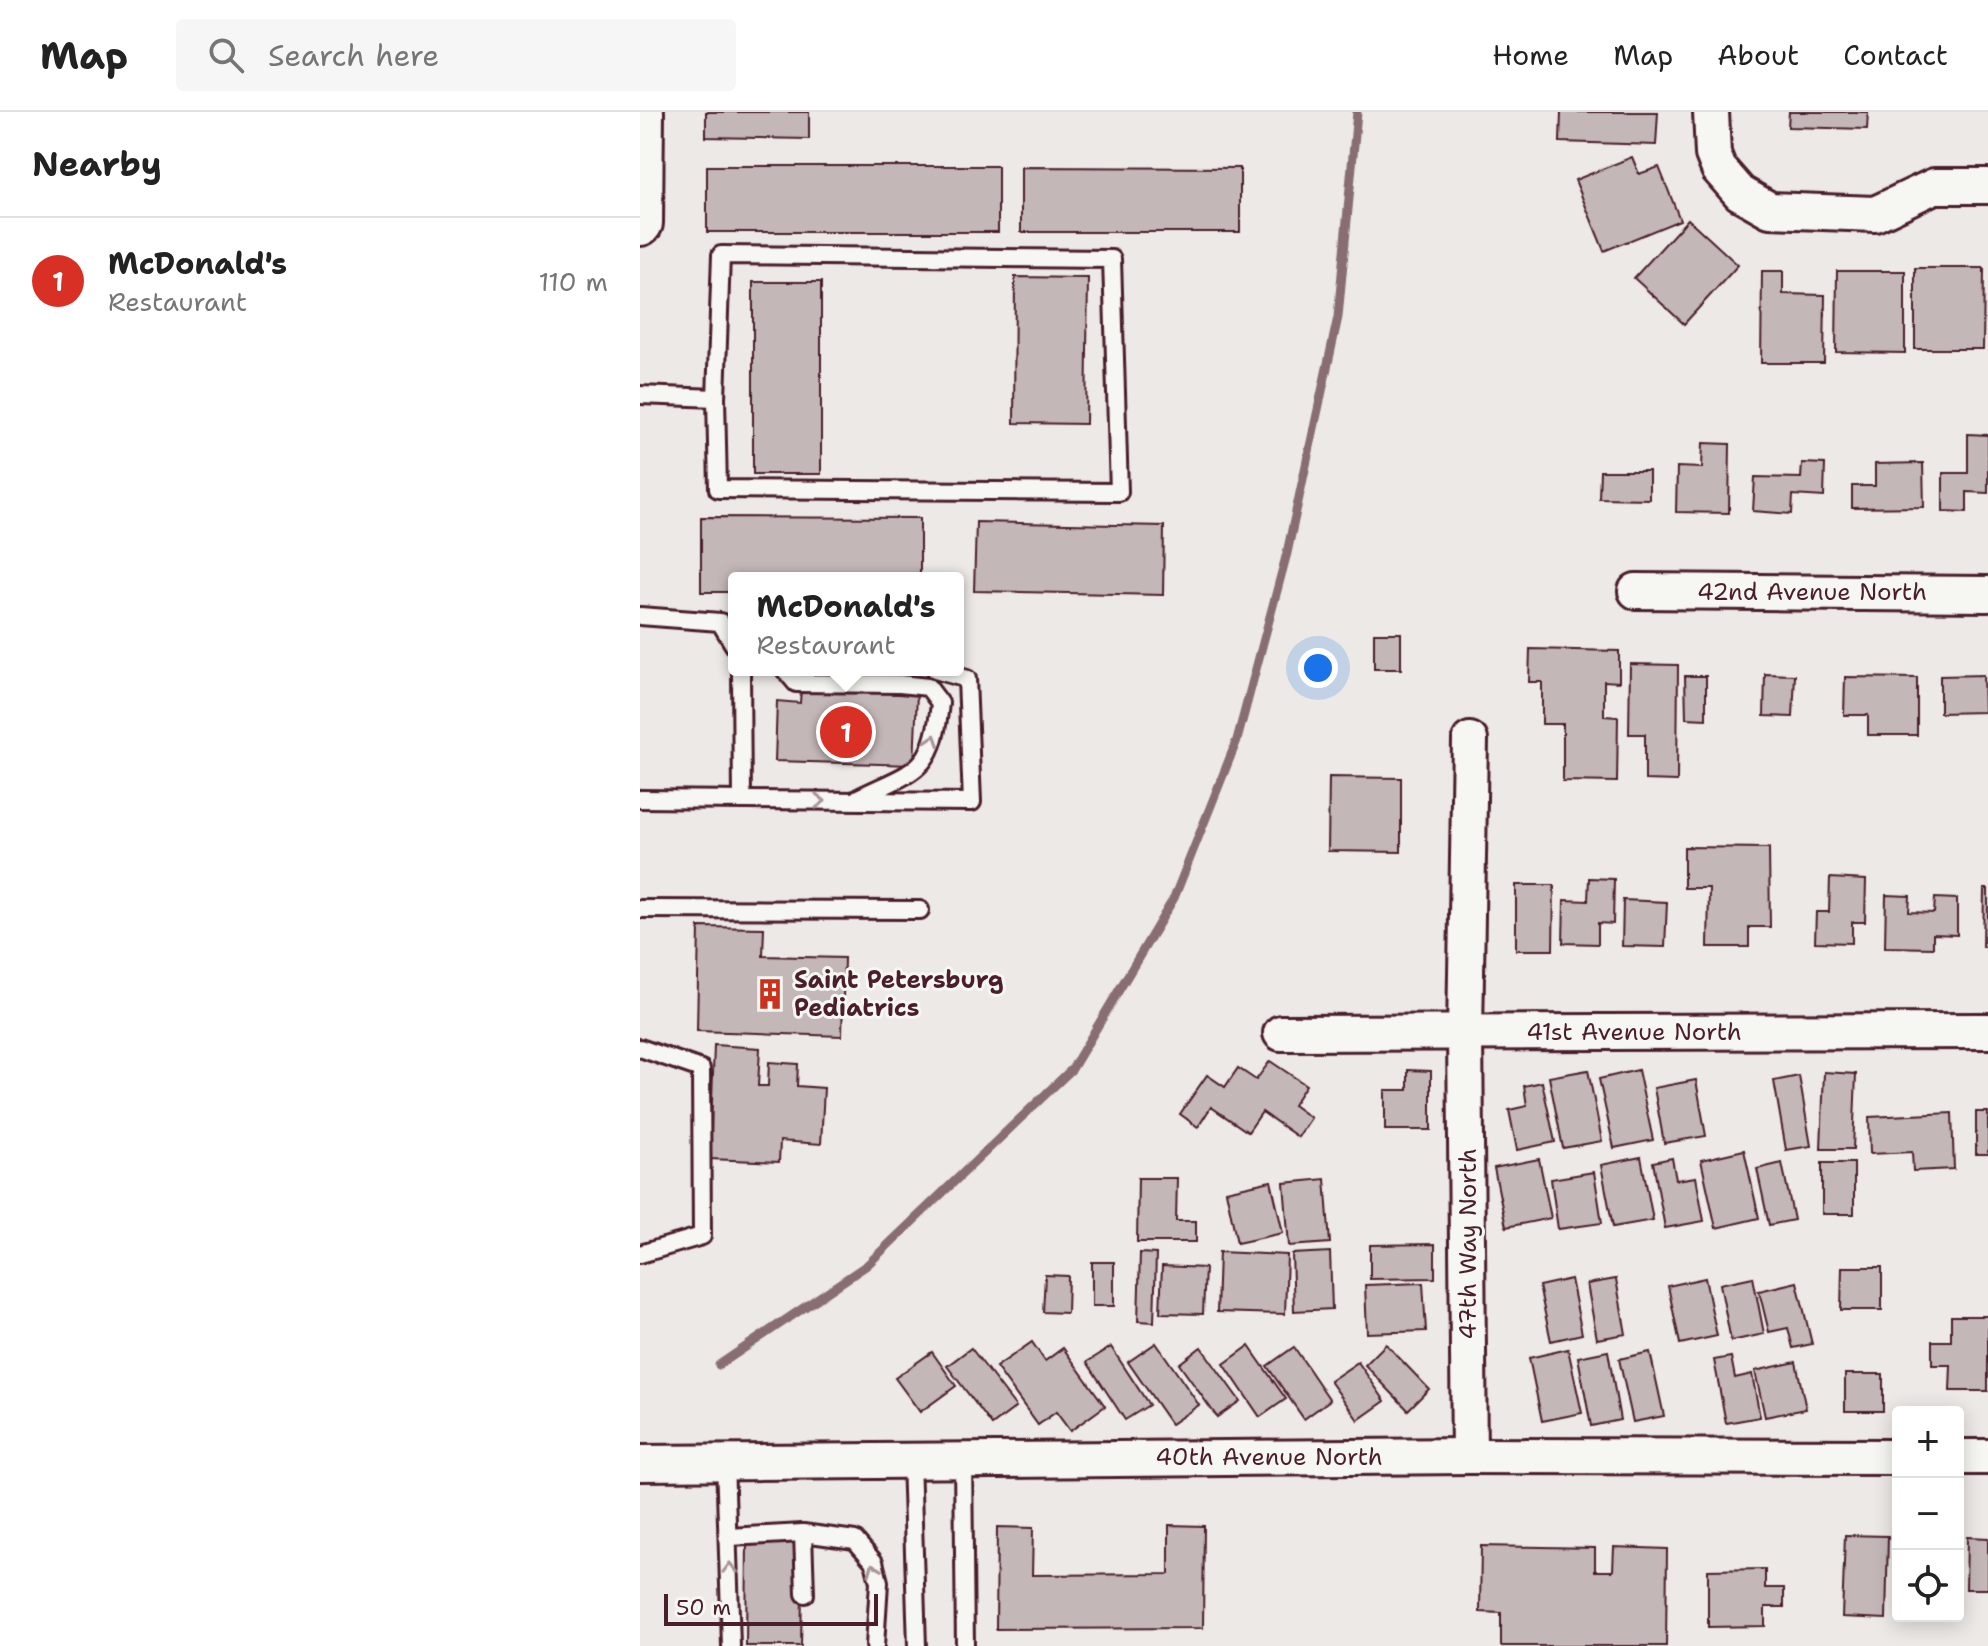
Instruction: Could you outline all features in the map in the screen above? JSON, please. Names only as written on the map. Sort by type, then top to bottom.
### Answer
[{"type":"main road","points":[[640,223],[641,112]]},
{"type":"street","points":[[1711,112],[1713,154],[1719,169],[1740,193],[1770,210],[1875,214],[1934,186],[1988,186]]},
{"type":"street","name":"42nd Avenue North","points":[[1636,591],[1988,594]]},
{"type":"street","points":[[1465,1033],[1470,740]]},
{"type":"street","name":"41st Avenue North","points":[[1281,1033],[1988,1031]]},
{"type":"street","name":"47th Way North","points":[[1465,1033],[1469,1456]]},
{"type":"street","name":"40th Avenue North","points":[[640,1463],[1469,1456],[1892,1457]]},
{"type":"street","points":[[1964,1457],[1988,1457]]},
{"type":"lane","points":[[721,255],[1112,259],[1119,492],[718,489],[716,398],[721,255]]},
{"type":"lane","points":[[640,395],[716,398]]},
{"type":"lane","points":[[640,616],[720,622],[728,635]]},
{"type":"lane","points":[[741,676],[742,800]]},
{"type":"lane","points":[[790,676],[796,683],[928,687],[940,703],[931,750],[920,767],[853,801]]},
{"type":"lane","points":[[640,799],[972,802],[967,679],[956,676]]},
{"type":"lane","points":[[640,909],[920,910]]},
{"type":"lane","points":[[640,1048],[701,1069],[702,1236],[640,1254]]},
{"type":"lane","points":[[963,1459],[965,1646]]},
{"type":"lane","points":[[911,1460],[917,1646]]},
{"type":"lane","points":[[725,1461],[731,1646]]},
{"type":"lane","points":[[729,1537],[803,1533],[855,1540],[874,1562],[879,1582],[875,1646]]},
{"type":"lane","points":[[803,1533],[805,1594]]},
{"type":"building","points":[[706,112],[809,112],[809,139],[706,137]]},
{"type":"building","points":[[1561,112],[1658,112],[1656,145],[1560,142]]},
{"type":"building","points":[[1789,112],[1868,112],[1867,129],[1788,127]]},
{"type":"building","points":[[1632,157],[1639,174],[1659,167],[1680,220],[1604,251],[1575,180]]},
{"type":"building","points":[[707,166],[998,166],[998,232],[707,232]]},
{"type":"building","points":[[1021,167],[1240,168],[1240,232],[1021,232]]},
{"type":"building","points":[[1688,219],[1738,265],[1684,324],[1634,278]]},
{"type":"building","points":[[1915,268],[1984,268],[1983,349],[1915,349]]},
{"type":"building","points":[[1762,271],[1783,271],[1783,294],[1825,295],[1824,363],[1761,363]]},
{"type":"building","points":[[1837,271],[1905,271],[1905,353],[1836,352]]},
{"type":"building","points":[[1015,277],[1088,278],[1086,424],[1014,423]]},
{"type":"building","points":[[753,282],[821,282],[821,474],[753,474]]},
{"type":"building","points":[[1968,434],[1988,435],[1988,493],[1967,492],[1967,512],[1943,511],[1943,473],[1968,473]]},
{"type":"building","points":[[1703,443],[1730,444],[1729,513],[1676,512],[1677,467],[1702,468]]},
{"type":"building","points":[[1802,463],[1825,464],[1824,497],[1793,495],[1792,514],[1753,511],[1755,477],[1801,478]]},
{"type":"building","points":[[1923,463],[1924,507],[1852,508],[1852,486],[1875,486],[1875,464]]},
{"type":"building","points":[[1600,471],[1649,471],[1649,499],[1599,498]]},
{"type":"building","points":[[701,517],[920,518],[920,572],[728,572],[728,592],[701,592]]},
{"type":"building","points":[[976,522],[1164,526],[1163,595],[974,591]]},
{"type":"building","points":[[1374,633],[1401,633],[1401,669],[1374,669]]},
{"type":"building","points":[[1530,649],[1619,651],[1619,682],[1604,681],[1604,716],[1618,717],[1617,782],[1563,781],[1563,724],[1542,724],[1542,682],[1529,682]]},
{"type":"building","points":[[1630,664],[1678,665],[1677,781],[1645,780],[1645,734],[1629,734]]},
{"type":"building","points":[[1765,674],[1795,675],[1793,717],[1764,716]]},
{"type":"building","points":[[1983,675],[1984,712],[1940,713],[1940,676]]},
{"type":"building","points":[[1685,676],[1706,676],[1706,719],[1686,718]]},
{"type":"building","points":[[1845,677],[1917,678],[1917,735],[1868,735],[1868,715],[1844,715]]},
{"type":"building","points":[[801,688],[917,693],[914,765],[775,761],[777,701],[800,703]]},
{"type":"building","points":[[1329,777],[1401,778],[1401,852],[1328,851]]},
{"type":"building","points":[[1684,847],[1769,848],[1770,927],[1749,927],[1749,947],[1708,947],[1709,888],[1684,888]]},
{"type":"building","points":[[1589,878],[1614,879],[1613,924],[1598,923],[1598,944],[1563,943],[1564,900],[1588,901]]},
{"type":"building","points":[[1830,878],[1866,880],[1865,922],[1852,922],[1852,943],[1815,942],[1816,912],[1829,912]]},
{"type":"building","points":[[1516,885],[1554,885],[1553,950],[1516,950]]},
{"type":"building","points":[[1984,889],[1988,889],[1988,947],[1983,947]]},
{"type":"building","points":[[1886,895],[1910,896],[1909,912],[1934,913],[1935,898],[1957,899],[1957,935],[1933,934],[1933,948],[1885,947]]},
{"type":"building","points":[[1623,900],[1667,902],[1665,947],[1622,946]]},
{"type":"building","name":"Saint Petersburg Pediatrics","points":[[699,927],[764,928],[763,956],[844,958],[842,1036],[697,1031]]},
{"type":"building","points":[[714,1045],[760,1048],[758,1086],[768,1086],[769,1062],[798,1064],[797,1086],[824,1088],[821,1144],[780,1141],[779,1162],[710,1159]]},
{"type":"building","points":[[1270,1061],[1306,1085],[1293,1105],[1311,1118],[1298,1137],[1262,1112],[1248,1132],[1211,1107],[1198,1127],[1180,1114],[1207,1075],[1225,1087],[1238,1068],[1256,1080]]},
{"type":"building","points":[[1408,1070],[1431,1071],[1431,1130],[1385,1130],[1385,1090],[1408,1090]]},
{"type":"building","points":[[1588,1070],[1602,1141],[1563,1148],[1549,1077]]},
{"type":"building","points":[[1638,1070],[1653,1140],[1614,1148],[1599,1079]]},
{"type":"building","points":[[1824,1072],[1856,1074],[1853,1149],[1821,1149]]},
{"type":"building","points":[[1799,1076],[1811,1146],[1786,1150],[1774,1081]]},
{"type":"building","points":[[1696,1080],[1706,1136],[1664,1143],[1654,1088]]},
{"type":"building","points":[[1542,1082],[1555,1142],[1517,1150],[1509,1110],[1527,1106],[1524,1086]]},
{"type":"building","points":[[1976,1112],[1988,1112],[1988,1154],[1976,1154]]},
{"type":"building","points":[[1952,1113],[1954,1169],[1913,1171],[1912,1152],[1870,1154],[1869,1117]]},
{"type":"building","points":[[1744,1150],[1759,1218],[1716,1228],[1701,1160]]},
{"type":"building","points":[[1641,1157],[1653,1220],[1613,1227],[1601,1165]]},
{"type":"building","points":[[1672,1158],[1676,1180],[1696,1177],[1704,1221],[1665,1228],[1653,1162]]},
{"type":"building","points":[[1539,1159],[1551,1218],[1506,1227],[1494,1168]]},
{"type":"building","points":[[1782,1163],[1794,1220],[1769,1225],[1757,1169]]},
{"type":"building","points":[[1822,1163],[1854,1163],[1854,1214],[1822,1214]]},
{"type":"building","points":[[1594,1172],[1602,1223],[1558,1229],[1551,1179]]},
{"type":"building","points":[[1138,1178],[1177,1178],[1176,1221],[1196,1221],[1196,1242],[1137,1242]]},
{"type":"building","points":[[1325,1179],[1330,1243],[1289,1246],[1284,1183]]},
{"type":"building","points":[[1271,1181],[1283,1233],[1237,1243],[1226,1191]]},
{"type":"building","points":[[1435,1244],[1435,1278],[1370,1279],[1370,1245]]},
{"type":"building","points":[[1219,1252],[1287,1255],[1285,1314],[1217,1312]]},
{"type":"building","points":[[1330,1252],[1332,1309],[1294,1311],[1292,1254]]},
{"type":"building","points":[[1140,1253],[1156,1254],[1154,1322],[1138,1321]]},
{"type":"building","points":[[1092,1262],[1114,1262],[1114,1306],[1092,1306]]},
{"type":"building","points":[[1162,1266],[1205,1268],[1203,1314],[1160,1313]]},
{"type":"building","points":[[1842,1267],[1882,1267],[1882,1310],[1841,1310]]},
{"type":"building","points":[[1045,1275],[1068,1276],[1067,1313],[1043,1312]]},
{"type":"building","points":[[1753,1277],[1764,1334],[1731,1341],[1720,1284]]},
{"type":"building","points":[[1705,1278],[1717,1336],[1680,1344],[1668,1286]]},
{"type":"building","points":[[1571,1279],[1582,1334],[1551,1341],[1539,1286]]},
{"type":"building","points":[[1616,1279],[1626,1334],[1597,1339],[1587,1284]]},
{"type":"building","points":[[1797,1282],[1812,1344],[1793,1348],[1788,1328],[1769,1332],[1759,1291]]},
{"type":"building","points":[[1423,1283],[1426,1331],[1367,1333],[1365,1285]]},
{"type":"building","points":[[1951,1316],[1988,1316],[1988,1391],[1950,1391],[1951,1365],[1932,1365],[1932,1341],[1951,1341]]},
{"type":"building","points":[[1032,1342],[1045,1361],[1063,1348],[1105,1406],[1070,1431],[1056,1412],[1038,1425],[996,1367]]},
{"type":"building","points":[[1156,1343],[1199,1405],[1171,1424],[1128,1362]]},
{"type":"building","points":[[1386,1344],[1429,1389],[1408,1410],[1365,1365]]},
{"type":"building","points":[[1249,1346],[1286,1399],[1260,1417],[1224,1364]]},
{"type":"building","points":[[1111,1347],[1149,1405],[1125,1420],[1087,1362]]},
{"type":"building","points":[[1201,1347],[1240,1401],[1217,1417],[1179,1364]]},
{"type":"building","points":[[1294,1347],[1330,1400],[1304,1419],[1267,1366]]},
{"type":"building","points":[[971,1348],[1016,1407],[992,1425],[947,1366]]},
{"type":"building","points":[[1568,1349],[1582,1413],[1542,1421],[1529,1358]]},
{"type":"building","points":[[1608,1351],[1620,1420],[1591,1426],[1578,1357]]},
{"type":"building","points":[[932,1352],[956,1386],[920,1412],[895,1378]]},
{"type":"building","points":[[1650,1352],[1664,1416],[1633,1422],[1619,1359]]},
{"type":"building","points":[[1731,1357],[1735,1378],[1752,1374],[1760,1417],[1726,1423],[1714,1360]]},
{"type":"building","points":[[1358,1362],[1385,1401],[1358,1420],[1330,1381]]},
{"type":"building","points":[[1796,1362],[1806,1409],[1765,1417],[1755,1371]]},
{"type":"building","points":[[1845,1374],[1883,1374],[1883,1411],[1845,1411]]},
{"type":"building","points":[[1169,1525],[1204,1526],[1203,1628],[996,1629],[997,1527],[1033,1528],[1032,1575],[1169,1574]]},
{"type":"building","points":[[1845,1535],[1888,1536],[1886,1619],[1842,1617]]},
{"type":"building","points":[[1967,1537],[1988,1538],[1988,1589],[1966,1589]]},
{"type":"building","points":[[747,1541],[803,1543],[801,1646],[746,1646]]},
{"type":"building","points":[[1481,1546],[1595,1548],[1595,1571],[1613,1571],[1614,1547],[1667,1549],[1666,1646],[1501,1646],[1501,1613],[1480,1612]]},
{"type":"building","points":[[1765,1569],[1765,1588],[1784,1588],[1784,1607],[1765,1607],[1765,1626],[1708,1627],[1708,1570]]},
{"type":"waterway","points":[[719,1365],[867,1265],[1072,1069],[1174,898],[1237,740],[1287,553],[1338,317],[1357,112]]},
{"type":"place","name":"McDonald's","points":[[846,732]]},
{"type":"place","name":"Saint Petersburg Pediatrics","points":[[770,994]]}]
